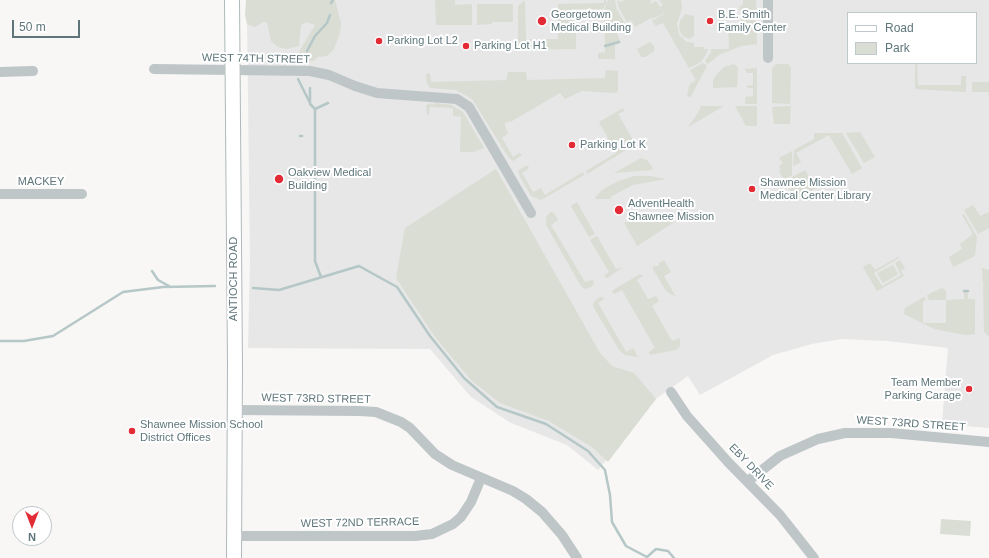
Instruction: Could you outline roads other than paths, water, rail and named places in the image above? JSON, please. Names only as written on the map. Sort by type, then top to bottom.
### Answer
[{"type":"main road","name":"ANTIOCH ROAD","points":[[232,0],[234,157],[234,558]]},
{"type":"street","points":[[768,0],[768,58]]},
{"type":"street","name":"WEST 74TH STREET","points":[[154,69],[310,71],[329,75],[377,93],[457,99],[469,107],[531,213]]},
{"type":"street","points":[[0,72],[33,71]]},
{"type":"street","name":"MACKEY","points":[[0,194],[82,194]]},
{"type":"street","name":"EBY DRIVE","points":[[671,392],[687,416],[728,462],[780,515],[814,558]]},
{"type":"street","name":"WEST 73RD STREET","points":[[234,410],[376,412],[397,420],[410,428],[435,454],[452,465],[513,491],[542,512],[562,535],[577,558]]},
{"type":"street","name":"WEST 73RD STREET","points":[[748,481],[780,456],[818,439],[845,433],[891,433],[989,442]]},
{"type":"street","name":"WEST 72ND TERRACE","points":[[234,536],[415,536],[432,534],[442,530],[461,517],[471,502],[480,478]]},
{"type":"waterway","points":[[307,51],[315,36],[327,23],[330,15]]},
{"type":"waterway","points":[[605,46],[619,42]]},
{"type":"waterway","points":[[298,79],[310,103]]},
{"type":"waterway","points":[[310,88],[310,104],[315,109],[315,261],[321,277]]},
{"type":"waterway","points":[[315,109],[328,103]]},
{"type":"waterway","points":[[253,288],[279,290],[359,266],[397,287],[430,336],[464,378],[497,407],[546,424],[588,451],[605,470],[610,495],[612,522],[626,546],[647,557],[656,549],[668,551],[674,558]]},
{"type":"waterway","points":[[152,271],[158,280],[169,286]]},
{"type":"waterway","points":[[0,341],[24,341],[53,336],[123,292],[163,287],[215,286]]},
{"type":"place","name":"Georgetown Medical Building","points":[[542,21]]},
{"type":"place","name":"B.E. Smith Family Center","points":[[710,21]]},
{"type":"place","name":"Parking Lot L2","points":[[379,41]]},
{"type":"place","name":"Parking Lot H1","points":[[466,46]]},
{"type":"place","name":"Parking Lot K","points":[[572,145]]},
{"type":"place","name":"Oakview Medical Building","points":[[279,179]]},
{"type":"place","name":"Shawnee Mission Medical Center Library","points":[[752,189]]},
{"type":"place","name":"AdventHealth Shawnee Mission","points":[[619,210]]},
{"type":"place","name":"Team Member Parking Carage","points":[[969,389]]},
{"type":"place","name":"Shawnee Mission School District Offices","points":[[132,431]]}]
